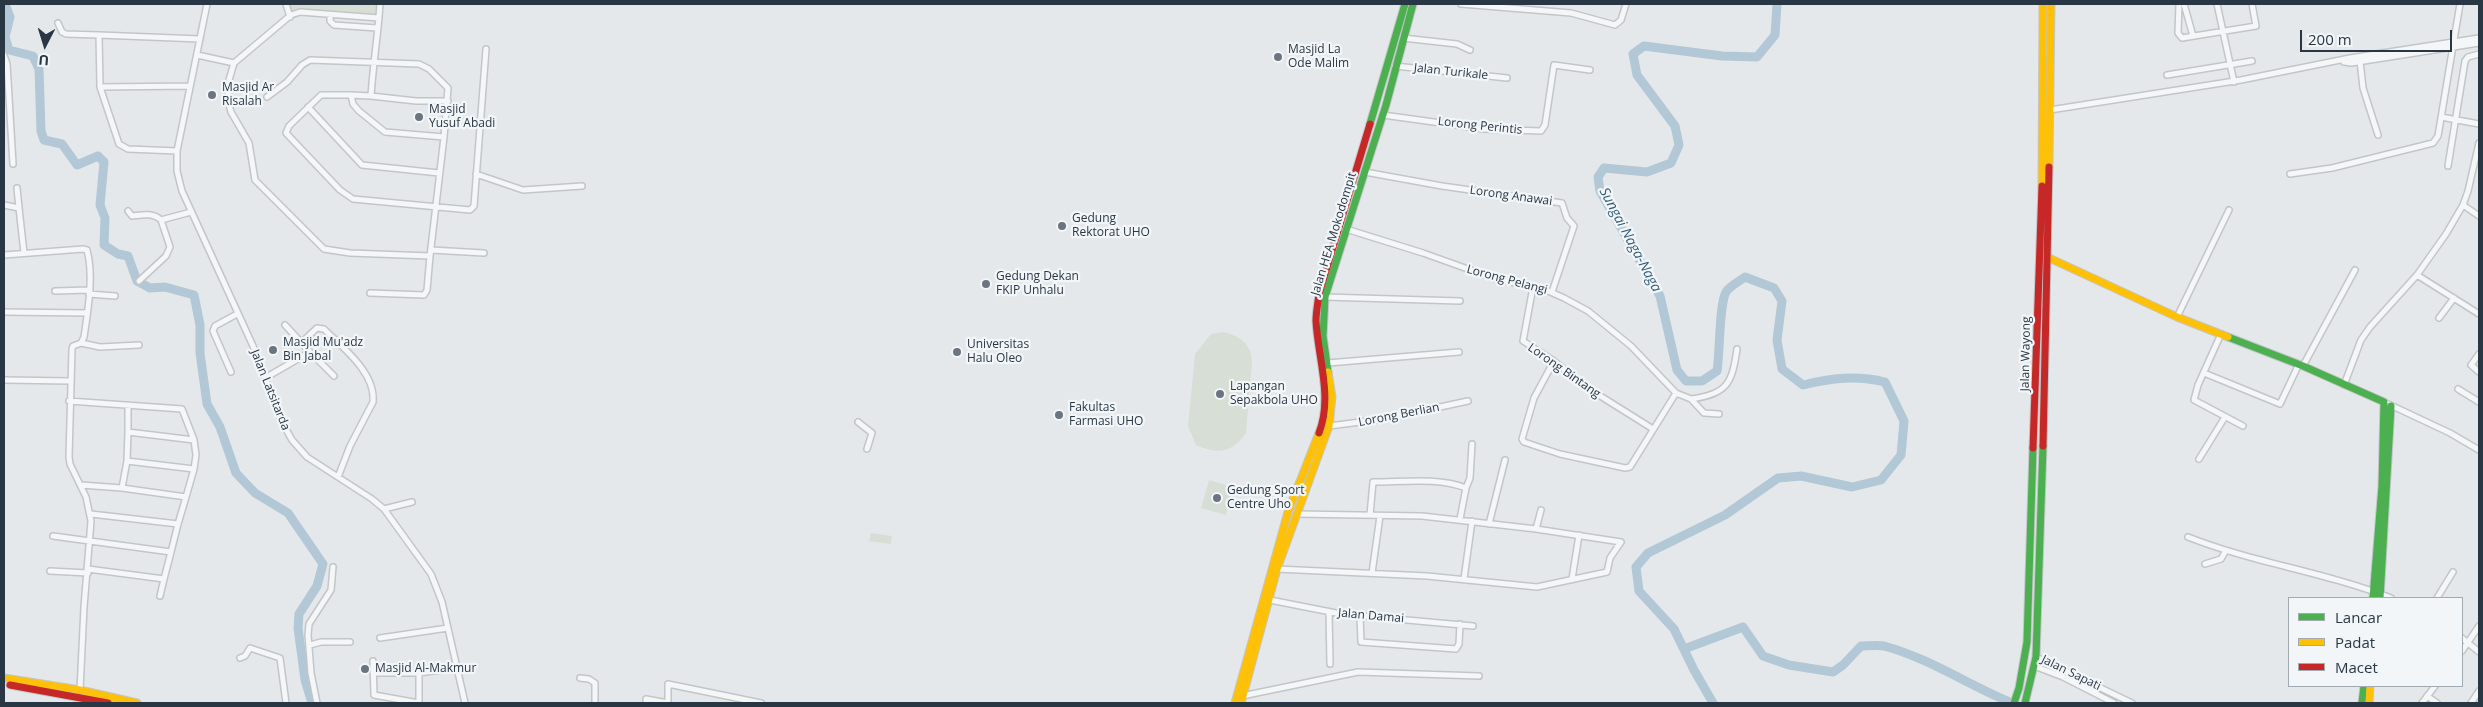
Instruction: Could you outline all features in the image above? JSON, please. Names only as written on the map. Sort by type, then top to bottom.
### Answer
[{"type":"main road","name":"Jalan HEA Mokodompit","points":[[1241,700],[1248,666],[1288,514],[1323,422],[1325,396],[1323,336],[1325,297],[1368,132],[1405,4]]},
{"type":"main road","name":"Jalan HEA Mokodompit","points":[[1234,703],[1270,600],[1277,569],[1329,426],[1332,408],[1316,310],[1338,242],[1346,229],[1365,172],[1383,115],[1413,4]]},
{"type":"main road","name":"Jalan Wayong","points":[[2014,701],[2027,642],[2042,182],[2043,4]]},
{"type":"main road","name":"Jalan Wayong","points":[[2026,702],[2036,656],[2048,258],[2051,4]]},
{"type":"main road","points":[[1368,132],[1376,134]]},
{"type":"main road","points":[[2048,258],[2177,317],[2301,365],[2388,404],[2377,595]]},
{"type":"main road","points":[[2036,402],[2044,403]]},
{"type":"main road","points":[[1288,514],[1297,514]]},
{"type":"main road","points":[[4,678],[108,703]]},
{"type":"main road","points":[[4,684],[80,690],[137,703]]},
{"type":"main road","points":[[2362,703],[2364,687]]},
{"type":"main road","points":[[2369,703],[2370,687]]},
{"type":"street","name":"Jalan Latsitarda","points":[[207,4],[177,151],[178,175],[190,212],[238,314],[282,422],[292,440],[307,457],[384,509],[431,574],[448,628],[465,703]]},
{"type":"street","points":[[286,4],[290,17]]},
{"type":"street","points":[[371,96],[380,4]]},
{"type":"street","points":[[1462,4],[1572,13],[1615,25],[1621,20],[1626,4]]},
{"type":"street","points":[[2179,4],[2178,35],[2182,38],[2256,26],[2252,4]]},
{"type":"street","points":[[2184,4],[2193,36]]},
{"type":"street","points":[[2218,4],[2235,81]]},
{"type":"street","points":[[2290,174],[2332,168],[2433,143],[2438,136],[2460,4]]},
{"type":"street","points":[[379,18],[300,12],[290,17],[234,62],[229,80],[228,101],[231,112],[249,143],[253,176],[259,186],[302,225],[324,249],[350,253],[430,256]]},
{"type":"street","points":[[330,15],[330,21],[334,25],[377,28]]},
{"type":"street","points":[[58,23],[62,32],[66,34],[200,39]]},
{"type":"street","points":[[99,35],[100,87],[119,144],[123,148],[177,151]]},
{"type":"street","points":[[1403,38],[1457,44],[1470,50]]},
{"type":"street","points":[[2050,110],[2342,62],[2360,62],[2479,38]]},
{"type":"street","points":[[2342,62],[2350,58],[2454,44],[2479,43]]},
{"type":"street","points":[[448,101],[416,101],[371,96],[322,95],[289,126],[286,133],[349,198],[387,203],[473,208],[486,49]]},
{"type":"street","points":[[2448,166],[2465,61],[2468,57],[2479,54]]},
{"type":"street","points":[[4,55],[7,64],[13,164]]},
{"type":"street","points":[[197,55],[234,62]]},
{"type":"street","points":[[267,97],[310,60],[423,65],[446,83],[448,101],[427,290],[424,295],[370,293]]},
{"type":"street","points":[[2167,75],[2252,61]]},
{"type":"street","points":[[2360,62],[2363,88],[2378,135]]},
{"type":"street","name":"Lorong Perintis","points":[[1383,115],[1484,128],[1542,130],[1545,125],[1554,66],[1557,64],[1590,70]]},
{"type":"street","name":"Jalan Turikale","points":[[1395,66],[1507,78]]},
{"type":"street","points":[[100,87],[190,86]]},
{"type":"street","points":[[351,95],[353,104],[359,111],[385,132],[444,136]]},
{"type":"street","points":[[308,107],[362,165],[439,173]]},
{"type":"street","points":[[2441,117],[2479,124]]},
{"type":"street","points":[[2344,385],[2361,340],[2370,326],[2417,275],[2446,234],[2463,205],[2474,171],[2479,143]]},
{"type":"street","name":"Lorong Anawai","points":[[1365,172],[1449,187],[1562,203],[1566,218],[1574,226],[1552,292]]},
{"type":"street","points":[[476,174],[523,190],[582,186]]},
{"type":"street","points":[[17,188],[24,253]]},
{"type":"street","points":[[4,205],[19,208]]},
{"type":"street","points":[[2463,205],[2479,216]]},
{"type":"street","points":[[2177,317],[2229,210]]},
{"type":"street","points":[[128,211],[132,216],[150,214],[160,220],[170,250],[140,281]]},
{"type":"street","points":[[160,220],[190,212]]},
{"type":"street","name":"Lorong Pelangi","points":[[1346,229],[1493,278],[1552,292],[1588,310],[1608,326],[1636,350],[1676,393],[1690,399],[1704,412],[1719,414]]},
{"type":"street","points":[[4,254],[61,249],[86,250],[89,292],[84,337],[81,343]]},
{"type":"street","points":[[431,250],[484,254]]},
{"type":"street","points":[[2204,373],[2280,404],[2354,270]]},
{"type":"street","points":[[2417,275],[2479,314]]},
{"type":"street","name":"Lorong Bintang","points":[[1533,287],[1523,341],[1554,361],[1586,387],[1653,429]]},
{"type":"street","points":[[55,291],[89,292],[115,296]]},
{"type":"street","points":[[1325,297],[1460,301]]},
{"type":"street","points":[[2439,318],[2454,298]]},
{"type":"street","points":[[4,312],[86,313]]},
{"type":"street","points":[[231,372],[213,330],[214,326],[238,314]]},
{"type":"street","points":[[285,325],[334,376]]},
{"type":"street","points":[[301,343],[317,328],[324,329],[362,368],[373,397],[373,402],[350,446],[338,477]]},
{"type":"street","points":[[2221,334],[2198,385],[2194,400],[2243,426]]},
{"type":"street","points":[[80,690],[91,514],[69,457],[72,350],[74,346],[81,343],[100,346],[139,345]]},
{"type":"street","points":[[1690,399],[1710,396],[1726,387],[1734,370],[1737,350]]},
{"type":"street","points":[[265,378],[310,352]]},
{"type":"street","points":[[1324,364],[1459,352]]},
{"type":"street","points":[[2479,354],[2471,364],[2479,372]]},
{"type":"street","points":[[1554,361],[1534,398],[1522,439],[1524,442],[1560,454],[1625,468],[1630,467],[1676,393]]},
{"type":"street","points":[[4,380],[70,381]]},
{"type":"street","points":[[2458,389],[2479,402]]},
{"type":"street","points":[[70,401],[182,409],[194,440],[196,455],[194,469],[160,596]]},
{"type":"street","name":"Lorong Berlian","points":[[1329,426],[1384,419],[1468,401]]},
{"type":"street","points":[[2388,404],[2450,433],[2479,450]]},
{"type":"street","points":[[122,488],[127,461],[128,405]]},
{"type":"street","points":[[2199,459],[2225,417]]},
{"type":"street","points":[[858,422],[872,433],[867,449]]},
{"type":"street","points":[[128,432],[194,440]]},
{"type":"street","points":[[1460,519],[1466,488],[1470,478],[1472,444]]},
{"type":"street","points":[[1489,524],[1505,460]]},
{"type":"street","points":[[127,461],[194,469]]},
{"type":"street","points":[[1370,516],[1373,482],[1454,484],[1466,488]]},
{"type":"street","points":[[81,485],[122,488],[186,497]]},
{"type":"street","points":[[384,509],[412,502]]},
{"type":"street","points":[[1536,529],[1541,510]]},
{"type":"street","points":[[91,514],[178,524]]},
{"type":"street","points":[[1277,569],[1464,579],[1537,587],[1607,572],[1614,551],[1621,542],[1460,519],[1297,514]]},
{"type":"street","points":[[1372,573],[1380,516]]},
{"type":"street","points":[[1464,579],[1472,521]]},
{"type":"street","points":[[1572,579],[1579,535]]},
{"type":"street","points":[[53,536],[171,552]]},
{"type":"street","points":[[2188,537],[2225,552],[2278,564],[2377,595]]},
{"type":"street","points":[[2205,564],[2221,559],[2225,552]]},
{"type":"street","points":[[317,703],[311,673],[309,624],[330,590],[333,567]]},
{"type":"street","points":[[50,571],[88,571],[164,579]]},
{"type":"street","points":[[2438,597],[2453,572]]},
{"type":"street","name":"Jalan Damai","points":[[1270,600],[1360,616],[1473,626]]},
{"type":"street","points":[[1330,612],[1330,664]]},
{"type":"street","points":[[1360,616],[1361,642],[1410,647],[1456,649],[1459,644],[1460,624]]},
{"type":"street","points":[[2463,650],[2479,626]]},
{"type":"street","points":[[380,638],[448,628]]},
{"type":"street","points":[[2463,639],[2479,652]]},
{"type":"street","points":[[310,646],[321,642],[350,642]]},
{"type":"street","points":[[240,658],[245,656],[250,648],[280,658],[286,703]]},
{"type":"street","name":"Jalan Sapati","points":[[2036,656],[2132,703]]},
{"type":"street","points":[[373,660],[374,695],[419,703],[420,672]]},
{"type":"street","name":"Jalan Sapati","points":[[2034,666],[2056,674],[2114,703]]},
{"type":"street","points":[[374,673],[420,672],[456,668]]},
{"type":"street","points":[[1241,700],[1358,672],[1479,676]]},
{"type":"street","points":[[580,678],[589,679],[595,683],[595,703]]},
{"type":"street","points":[[646,703],[646,700],[668,702],[668,684],[761,703]]},
{"type":"street","points":[[2422,702],[2434,687]]},
{"type":"street","points":[[2471,703],[2479,691]]},
{"type":"street","points":[[2427,696],[2437,703]]},
{"type":"shaded area","points":[[286,4],[380,4],[378,18],[290,14]]},
{"type":"shaded area","name":"Lapangan Sepakbola UHO","points":[[1223,332],[1244,341],[1251,355],[1252,362],[1246,433],[1235,445],[1218,451],[1196,445],[1188,426],[1195,354],[1211,334]]},
{"type":"shaded area","name":"Gedung Sport Centre Uho","points":[[1209,480],[1233,487],[1226,515],[1201,508]]},
{"type":"shaded area","points":[[871,533],[892,536],[891,544],[869,541]]},
{"type":"waterway","points":[[5,4],[10,17],[5,37],[9,50],[33,56],[39,69],[41,131],[44,140],[62,144],[77,165],[98,156],[104,162],[100,205],[105,218],[104,245],[118,254],[128,256],[137,281],[150,288],[165,287],[194,295],[200,325],[200,353],[207,404],[220,427],[236,473],[255,493],[288,513],[323,564],[317,586],[299,614],[298,628],[305,680],[312,703]]},
{"type":"waterway","name":"Sungai Naga-Naga","points":[[1713,703],[1674,629],[1639,591],[1636,567],[1648,553],[1725,515],[1778,478],[1801,476],[1852,487],[1881,480],[1901,455],[1904,421],[1885,382],[1844,378],[1803,385],[1782,369],[1777,340],[1782,301],[1774,288],[1745,277],[1732,286],[1726,292],[1724,298],[1717,371],[1702,381],[1686,381],[1677,370],[1660,296],[1600,191],[1598,177],[1604,168],[1647,172],[1671,163],[1679,145],[1675,126],[1637,75],[1633,54],[1644,46],[1722,56],[1757,57],[1775,35],[1777,4]]},
{"type":"waterway","points":[[1684,649],[1743,627],[1763,656],[1789,665],[1833,672],[1843,665],[1861,646],[1884,646],[1933,665],[2012,703]]},
{"type":"traffic: fast","points":[[1370,124],[1405,4]]},
{"type":"traffic: fast","points":[[1328,372],[1323,336],[1325,297],[1386,105],[1413,4]]},
{"type":"traffic: fast","points":[[2228,337],[2303,366],[2384,402],[2382,486],[2373,597]]},
{"type":"traffic: fast","points":[[2380,597],[2391,406]]},
{"type":"traffic: fast","points":[[2025,703],[2036,657],[2043,446]]},
{"type":"traffic: fast","points":[[2014,703],[2019,688],[2027,642],[2033,448]]},
{"type":"traffic: fast","points":[[2362,703],[2364,687]]},
{"type":"traffic: slow","points":[[2042,186],[2043,4]]},
{"type":"traffic: slow","points":[[2049,167],[2051,4]]},
{"type":"traffic: slow","points":[[2047,257],[2177,317],[2228,337]]},
{"type":"traffic: slow","points":[[1241,703],[1277,569],[1329,426],[1332,397],[1328,372]]},
{"type":"traffic: slow","points":[[1235,703],[1288,512],[1319,433]]},
{"type":"traffic: slow","points":[[4,678],[80,690],[137,703]]},
{"type":"traffic: slow","points":[[2369,703],[2370,687]]},
{"type":"traffic: jam","points":[[1319,433],[1325,406],[1324,377],[1316,321],[1319,294],[1370,124]]},
{"type":"traffic: jam","points":[[2043,446],[2049,167]]},
{"type":"traffic: jam","points":[[2033,448],[2042,186]]},
{"type":"traffic: jam","points":[[10,685],[108,703]]},
{"type":"place","name":"Masjid La Ode Malim","points":[[1278,57]]},
{"type":"place","name":"Masjid Ar Risalah","points":[[212,95]]},
{"type":"place","name":"Masjid Yusuf Abadi","points":[[419,117]]},
{"type":"place","name":"Gedung Rektorat UHO","points":[[1062,226]]},
{"type":"place","name":"Gedung Dekan FKIP Unhalu","points":[[986,284]]},
{"type":"place","name":"Masjid Mu'adz Bin Jabal","points":[[273,350]]},
{"type":"place","name":"Universitas Halu Oleo","points":[[957,352]]},
{"type":"place","name":"Lapangan Sepakbola UHO","points":[[1220,394]]},
{"type":"place","name":"Fakultas Farmasi UHO","points":[[1059,415]]},
{"type":"place","name":"Gedung Sport Centre Uho","points":[[1217,498]]},
{"type":"place","name":"Masjid Al-Makmur","points":[[365,669]]}]
